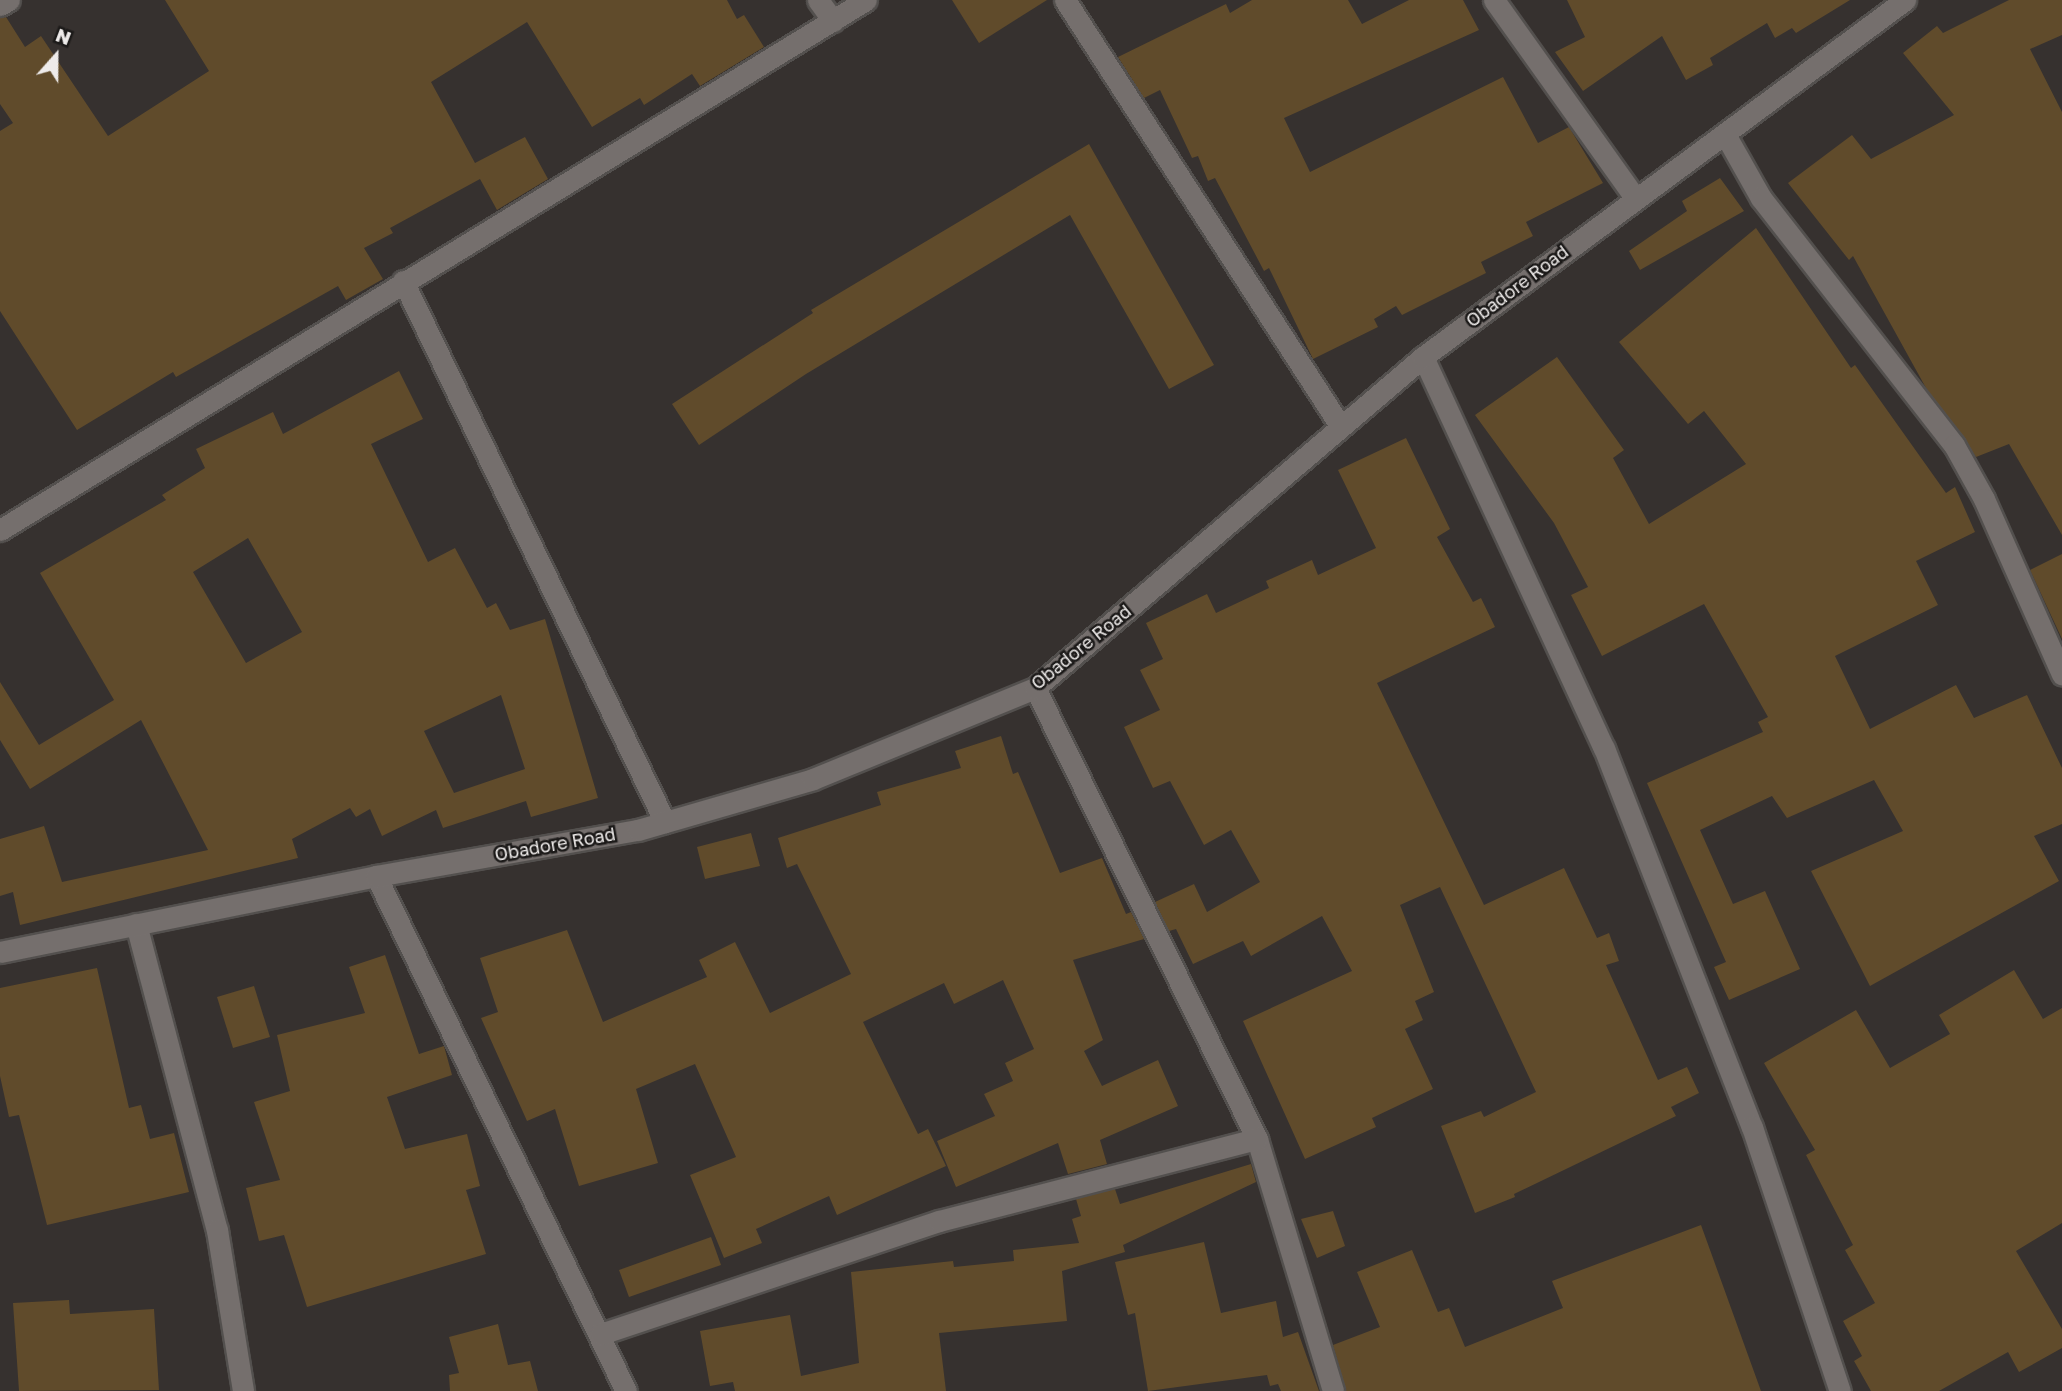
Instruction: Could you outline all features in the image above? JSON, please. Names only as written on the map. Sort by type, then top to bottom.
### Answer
[{"type":"street","points":[[0,5],[9,0]]},
{"type":"street","points":[[818,0],[833,21]]},
{"type":"street","points":[[0,530],[866,0]]},
{"type":"street","points":[[1065,0],[1341,427]]},
{"type":"street","points":[[1494,0],[1635,198]]},
{"type":"street","name":"Obadore Road","points":[[0,952],[376,876],[665,822],[813,779],[1035,688],[1423,357],[1635,198],[1726,136],[1905,0]]},
{"type":"street","points":[[1726,136],[1762,198],[1954,445],[1984,499],[2062,674]]},
{"type":"street","points":[[404,281],[665,822]]},
{"type":"street","points":[[1423,357],[1604,748],[1752,1127],[1840,1391]]},
{"type":"street","points":[[1035,688],[1257,1139],[1333,1391]]},
{"type":"street","points":[[376,876],[601,1334],[626,1391]]},
{"type":"street","points":[[136,924],[216,1230],[243,1391]]},
{"type":"street","points":[[601,1334],[939,1221],[1257,1139]]},
{"type":"building","points":[[165,0],[727,0],[737,19],[744,15],[764,47],[700,86],[692,74],[644,105],[640,98],[592,127],[527,22],[431,82],[475,163],[525,137],[548,179],[497,210],[480,179],[390,228],[393,233],[364,248],[383,279],[346,300],[338,286],[176,377],[173,372],[77,430],[0,311],[0,131],[13,123],[0,104],[0,18],[6,17],[25,47],[41,36],[108,136],[209,71]]},
{"type":"building","points":[[952,0],[1047,0],[979,43]]},
{"type":"building","points":[[1252,0],[1348,0],[1362,24],[1409,0],[1463,0],[1479,30],[1284,118],[1310,172],[1503,77],[1538,143],[1569,127],[1603,183],[1526,222],[1533,236],[1481,262],[1486,273],[1402,315],[1396,306],[1374,319],[1378,327],[1313,359],[1269,268],[1264,271],[1215,178],[1208,181],[1198,156],[1192,158],[1160,90],[1144,98],[1118,57],[1226,4],[1230,13]]},
{"type":"building","points":[[1567,0],[1850,0],[1796,33],[1792,28],[1775,38],[1767,23],[1710,58],[1713,65],[1686,80],[1662,36],[1583,91],[1555,52],[1585,37]]},
{"type":"building","points":[[2009,0],[2062,0],[2062,35],[2030,49],[2062,112],[2062,535],[2009,444],[1976,457],[1926,388],[1853,256],[1849,260],[1788,183],[1852,135],[1871,159],[1954,115],[1903,53],[1937,26],[1943,33]]},
{"type":"building","points":[[1089,144],[1214,365],[1169,389],[1070,215],[806,374],[699,445],[672,404],[813,313],[811,310]]},
{"type":"building","points":[[1720,178],[1744,211],[1640,270],[1629,251],[1687,211],[1682,201]]},
{"type":"building","points":[[1756,228],[1851,368],[1855,365],[1946,493],[1955,487],[1975,532],[1916,561],[1938,605],[1835,656],[1870,729],[1956,685],[1974,718],[2027,695],[2062,768],[2062,824],[2034,836],[2059,881],[1870,986],[1811,871],[1903,831],[1874,780],[1787,818],[1772,796],[1700,830],[1733,904],[1765,891],[1800,969],[1729,1000],[1714,967],[1726,962],[1647,783],[1763,732],[1758,722],[1768,717],[1704,604],[1602,656],[1571,595],[1588,587],[1554,523],[1475,415],[1557,357],[1624,450],[1613,458],[1649,524],[1746,464],[1704,411],[1688,424],[1619,342]]},
{"type":"building","points":[[399,371],[423,419],[371,444],[428,562],[455,548],[487,608],[496,603],[510,630],[545,619],[598,798],[531,817],[526,801],[443,828],[436,810],[382,836],[370,809],[356,817],[350,808],[292,839],[298,858],[20,925],[13,892],[0,896],[0,839],[44,826],[62,882],[208,850],[141,720],[30,789],[0,740],[0,682],[39,745],[114,700],[40,573],[166,500],[162,495],[205,468],[196,449],[273,412],[283,434]],"holes":[[[248,538],[302,632],[246,663],[193,572]],[[501,695],[525,769],[454,793],[424,731]]]},
{"type":"building","points":[[1406,438],[1450,529],[1437,537],[1473,602],[1481,598],[1495,627],[1377,683],[1484,905],[1564,868],[1597,938],[1609,933],[1619,961],[1606,965],[1658,1080],[1687,1067],[1699,1093],[1671,1107],[1676,1116],[1514,1194],[1515,1197],[1475,1213],[1441,1126],[1481,1111],[1484,1117],[1536,1092],[1440,887],[1400,905],[1434,992],[1415,1001],[1423,1020],[1405,1029],[1433,1089],[1372,1118],[1376,1127],[1305,1159],[1243,1021],[1352,971],[1322,916],[1251,956],[1243,941],[1193,964],[1176,929],[1169,931],[1155,902],[1194,884],[1207,912],[1260,882],[1231,830],[1204,845],[1170,781],[1153,788],[1124,727],[1160,710],[1140,670],[1163,659],[1146,623],[1207,594],[1216,613],[1269,588],[1266,581],[1312,560],[1318,575],[1376,548],[1338,470]]},
{"type":"building","points":[[2062,554],[2062,639],[2030,570]]},
{"type":"building","points":[[1001,736],[1013,774],[1018,772],[1060,873],[1102,858],[1126,914],[1131,912],[1144,939],[1073,960],[1103,1040],[1084,1051],[1102,1086],[1158,1060],[1178,1106],[1100,1140],[1107,1164],[1068,1174],[1058,1143],[956,1187],[937,1141],[995,1116],[984,1094],[1013,1081],[1005,1063],[1034,1049],[1003,980],[954,1004],[944,983],[863,1022],[918,1134],[928,1129],[946,1166],[837,1215],[829,1196],[756,1229],[762,1243],[724,1258],[690,1175],[736,1157],[695,1064],[636,1089],[658,1163],[579,1186],[555,1109],[527,1121],[481,1018],[498,1012],[480,958],[567,930],[603,1022],[707,977],[699,960],[735,942],[770,1013],[851,974],[797,864],[787,868],[778,838],[881,805],[877,792],[961,768],[955,751]]},
{"type":"building","points":[[751,833],[760,866],[705,879],[697,847]]},
{"type":"building","points":[[385,955],[419,1054],[444,1046],[452,1075],[387,1097],[405,1149],[467,1134],[480,1186],[466,1190],[486,1254],[307,1307],[284,1235],[259,1241],[246,1188],[280,1180],[254,1102],[290,1091],[277,1035],[365,1013],[349,967]]},
{"type":"building","points":[[97,968],[129,1108],[141,1105],[150,1139],[174,1133],[189,1192],[47,1225],[19,1115],[9,1117],[0,1076],[0,988]]},
{"type":"building","points":[[2014,970],[2043,1019],[2062,1008],[2062,1223],[2016,1251],[2062,1329],[2062,1348],[2019,1372],[2008,1352],[1939,1391],[1871,1391],[1854,1361],[1862,1356],[1843,1321],[1875,1303],[1845,1250],[1853,1245],[1806,1155],[1815,1150],[1764,1063],[1856,1010],[1890,1068],[1950,1034],[1939,1015]]},
{"type":"building","points":[[254,986],[270,1037],[233,1048],[217,997]]},
{"type":"building","points":[[1251,1164],[1256,1182],[1123,1245],[1125,1252],[1062,1271],[1067,1321],[939,1333],[946,1391],[735,1391],[733,1382],[710,1386],[700,1331],[790,1315],[801,1376],[859,1363],[851,1272],[953,1261],[954,1267],[1014,1261],[1013,1250],[1079,1243],[1072,1219],[1081,1216],[1076,1199],[1115,1189],[1120,1204]]},
{"type":"building","points":[[1333,1211],[1345,1246],[1317,1258],[1301,1219]]},
{"type":"building","points":[[1701,1225],[1761,1391],[1346,1391],[1333,1345],[1380,1327],[1357,1272],[1412,1250],[1438,1312],[1449,1308],[1465,1347],[1563,1308],[1552,1281]]},
{"type":"building","points":[[711,1237],[721,1265],[629,1297],[619,1270]]},
{"type":"building","points":[[1204,1242],[1221,1313],[1276,1301],[1283,1337],[1298,1332],[1319,1391],[1281,1391],[1278,1384],[1270,1386],[1267,1375],[1148,1391],[1135,1313],[1128,1315],[1115,1262]]},
{"type":"building","points":[[69,1300],[70,1314],[154,1309],[159,1390],[19,1391],[13,1303]]},
{"type":"building","points":[[498,1324],[508,1365],[530,1361],[538,1391],[450,1391],[449,1375],[459,1373],[449,1337]]}]
